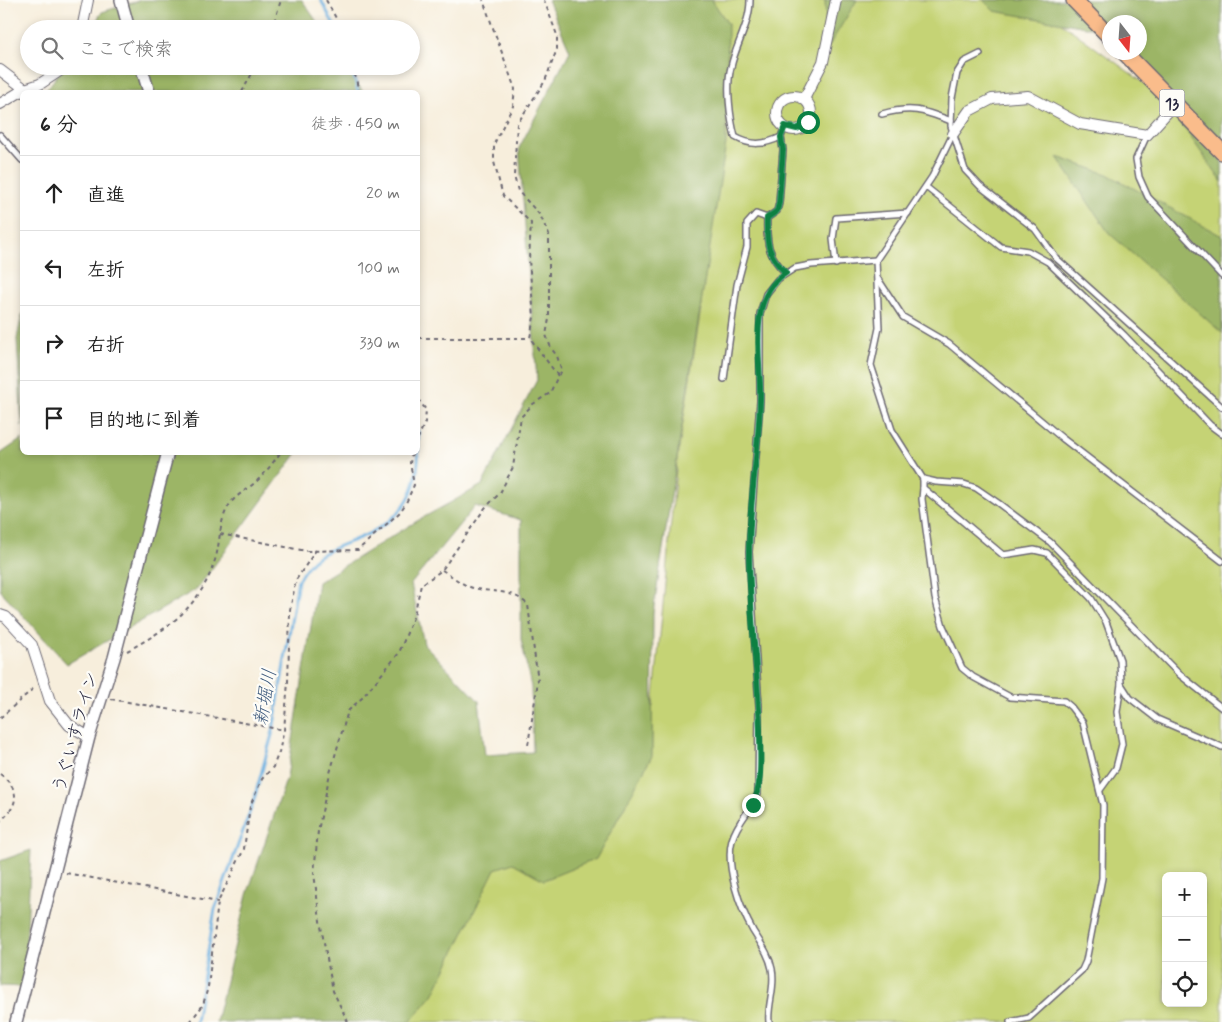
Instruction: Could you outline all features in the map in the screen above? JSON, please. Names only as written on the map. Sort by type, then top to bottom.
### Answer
[{"type":"main road","points":[[1074,0],[1102,30]]},
{"type":"main road","name":"13","points":[[1132,60],[1222,152]]},
{"type":"street","points":[[84,20],[88,0]]},
{"type":"street","points":[[121,0],[127,20]]},
{"type":"street","points":[[804,99],[823,62],[836,0]]},
{"type":"street","points":[[0,70],[25,89],[43,88],[57,75]]},
{"type":"street","points":[[144,75],[148,90]]},
{"type":"street","points":[[0,104],[20,92]]},
{"type":"street","points":[[791,96],[804,99],[811,109],[808,122],[797,129],[785,126],[778,116],[780,103],[791,96]]},
{"type":"street","points":[[953,134],[969,111],[992,99],[1028,96],[1080,124],[1147,135],[1174,105]]},
{"type":"street","name":"うぐいすライン","points":[[16,1022],[89,737],[114,658],[167,455]]},
{"type":"street","points":[[0,615],[6,617],[32,645],[42,681],[50,701],[58,712],[69,725],[89,737]]},
{"type":"lane","points":[[750,0],[750,11],[730,68],[730,120],[735,136],[747,144],[768,143],[781,137]]},
{"type":"lane","points":[[980,54],[964,62],[957,73],[952,98],[951,121],[953,134],[965,170],[980,186],[1035,229],[1056,258],[1222,407]]},
{"type":"lane","points":[[882,114],[896,110],[922,110],[951,121]]},
{"type":"lane","points":[[767,218],[777,211],[779,203],[783,150],[781,137],[785,126]]},
{"type":"lane","points":[[953,134],[926,187],[876,260],[879,328],[871,365],[892,430],[922,479],[922,499],[936,598],[943,626],[962,668],[973,677],[1010,697],[1056,699],[1064,701],[1071,707],[1083,724],[1103,805],[1102,878],[1086,961],[1082,970],[1029,1018],[1010,1022]]},
{"type":"lane","points":[[0,135],[20,158]]},
{"type":"lane","points":[[1147,135],[1136,159],[1139,177],[1148,197],[1222,276]]},
{"type":"lane","points":[[926,187],[1000,247],[1028,251],[1048,262],[1124,335],[1210,425],[1222,434]]},
{"type":"lane","points":[[836,264],[833,239],[836,218],[908,213]]},
{"type":"lane","points":[[724,379],[737,285],[747,247],[747,224],[756,214],[767,218]]},
{"type":"lane","points":[[767,218],[769,251],[774,261],[786,273]]},
{"type":"lane","points":[[769,1022],[774,991],[773,970],[767,951],[746,918],[729,862],[732,840],[740,819],[753,805],[758,794],[759,706],[749,552],[760,400],[760,314],[766,294],[778,278],[795,268],[876,260]]},
{"type":"lane","points":[[877,278],[903,317],[949,344],[1062,438],[1222,561]]},
{"type":"lane","points":[[922,479],[931,482],[964,484],[976,488],[998,502],[1050,542],[1178,674],[1222,708]]},
{"type":"lane","points":[[923,488],[1003,555],[1034,550],[1047,554],[1091,598],[1106,622],[1120,660],[1122,684],[1117,712],[1122,744],[1116,768],[1100,790]]},
{"type":"lane","points":[[1122,684],[1130,698],[1157,719],[1222,747]]},
{"type":"path","points":[[275,20],[281,0]]},
{"type":"path","points":[[326,0],[337,20]]},
{"type":"path","points":[[483,0],[515,89],[513,106],[494,144],[494,162],[503,196],[532,223],[529,260],[534,317],[530,338],[558,376]]},
{"type":"path","points":[[348,1022],[334,991],[320,921],[314,873],[322,812],[348,711],[362,698],[399,654],[414,615],[421,585],[442,570],[485,508],[500,493],[513,467],[522,417],[533,404],[550,393],[562,371],[546,335],[549,319],[549,235],[540,215],[518,191],[514,176],[517,124],[545,81],[557,49],[557,35],[544,0]]},
{"type":"path","points":[[243,90],[251,75]]},
{"type":"path","points":[[355,75],[359,90]]},
{"type":"path","points":[[420,338],[530,338]]},
{"type":"path","points":[[420,402],[426,410],[425,422],[420,433]]},
{"type":"path","points":[[114,658],[151,638],[184,614],[203,589],[215,560],[223,518],[230,503],[258,480],[279,455]]},
{"type":"path","points":[[220,534],[306,551],[358,550],[400,512],[411,495],[414,485],[410,462],[411,455]]},
{"type":"path","points":[[190,1022],[203,1006],[208,986],[218,902],[244,849],[250,806],[262,779],[273,767],[284,730],[290,610],[296,580],[316,550]]},
{"type":"path","points":[[442,570],[471,588],[510,593],[522,598],[528,605],[538,681],[528,745]]},
{"type":"path","points":[[0,718],[42,681]]},
{"type":"path","points":[[102,698],[284,730]]},
{"type":"path","points":[[0,774],[13,784],[15,796],[14,806],[0,822]]},
{"type":"path","points":[[56,871],[218,902]]},
{"type":"green space","points":[[141,0],[302,0],[316,20],[97,20],[102,12]]},
{"type":"green space","points":[[548,0],[712,0],[728,24],[726,143],[653,613],[652,756],[596,859],[544,880],[513,863],[495,869],[433,995],[410,1022],[216,1022],[247,895],[287,777],[318,582],[417,521],[482,485],[537,380],[519,148],[570,51]],"holes":[[[475,506],[521,520],[521,639],[531,687],[533,752],[485,755],[479,701],[424,644],[411,584]]]},
{"type":"green space","points":[[695,0],[1030,0],[1102,52],[1102,60],[1112,60],[1174,105],[1222,175],[1222,1022],[395,1022],[471,860],[653,707],[677,460],[701,308]]},
{"type":"green space","points":[[825,0],[857,0],[827,49]]},
{"type":"green space","points":[[983,0],[1222,0],[1222,182],[1137,60],[1147,60],[1147,15],[1102,15],[1102,35],[1092,28],[994,11]]},
{"type":"green space","points":[[57,75],[352,75],[362,90],[46,90]]},
{"type":"green space","points":[[1057,157],[1107,174],[1222,236],[1222,333],[1109,233]]},
{"type":"green space","points":[[20,323],[20,391],[17,339]]},
{"type":"green space","points":[[20,440],[20,455],[296,455],[197,589],[67,664],[0,590],[0,454]]},
{"type":"green space","points":[[31,850],[24,987],[0,986],[0,861]]},
{"type":"waterway","name":"新堀川","points":[[321,0],[331,20]]},
{"type":"waterway","name":"新堀川","points":[[353,75],[357,90]]},
{"type":"waterway","name":"新堀川","points":[[196,1022],[215,909],[253,803],[273,731],[298,580],[314,559],[371,532],[387,523],[399,512],[408,500],[414,485],[419,455]]},
{"type":"route","points":[[753,805],[758,794],[760,748],[749,552],[760,400],[760,314],[766,294],[778,278],[786,273],[774,261],[769,251],[766,231],[767,218],[777,211],[779,203],[783,150],[781,137],[785,126],[797,129],[803,127],[808,122]]}]
